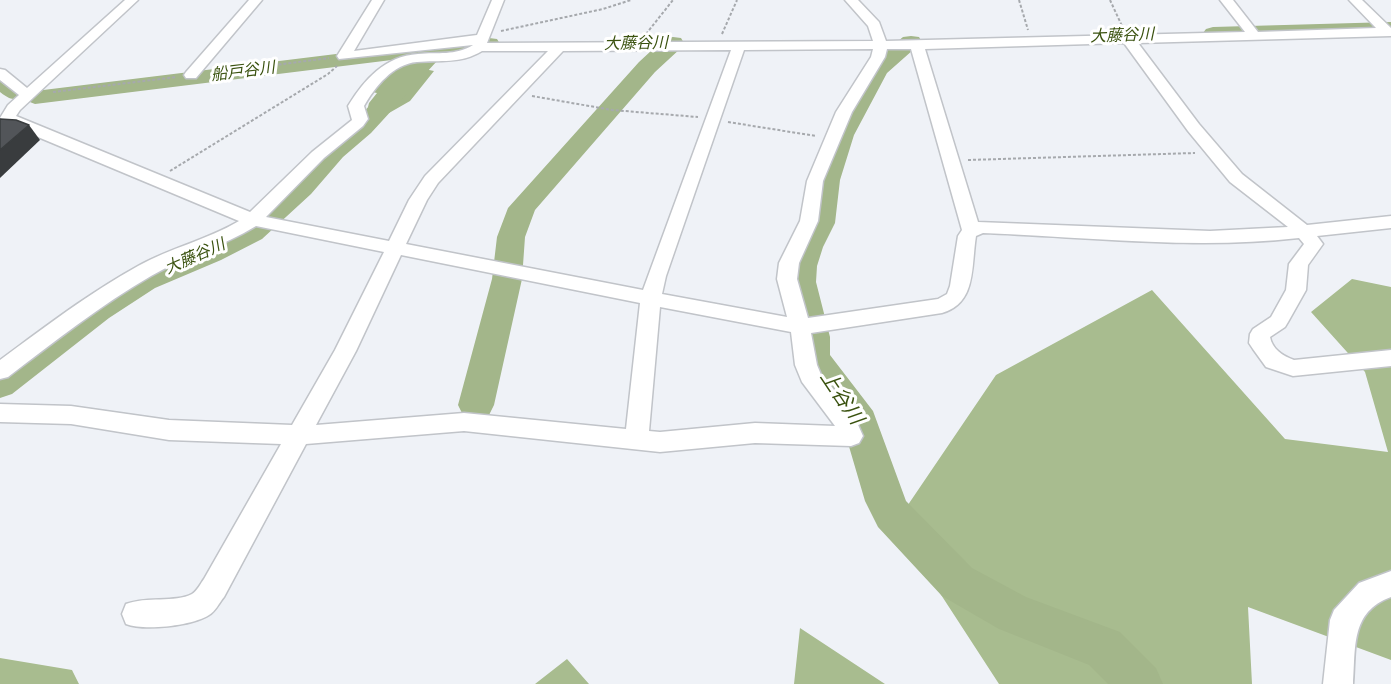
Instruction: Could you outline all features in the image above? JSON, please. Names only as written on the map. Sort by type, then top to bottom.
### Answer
[{"type":"street","points":[[132,0],[13,108],[8,118],[261,222],[651,298],[808,326],[942,306],[950,302],[956,297],[966,236],[971,230],[994,227],[1210,237],[1264,236],[1391,222]]},
{"type":"street","points":[[191,75],[256,0]]},
{"type":"street","points":[[378,0],[344,56],[481,43],[560,46],[895,44],[1386,30]]},
{"type":"street","points":[[0,371],[76,315],[146,270],[261,222],[318,155],[358,123],[360,119],[356,106],[360,98],[390,66],[425,59],[453,58],[481,43],[498,0]]},
{"type":"street","points":[[851,0],[895,44],[950,160],[971,230]]},
{"type":"street","points":[[1226,0],[1252,33]]},
{"type":"street","points":[[1355,0],[1386,30]]},
{"type":"street","points":[[1127,36],[1238,180],[1305,232],[1314,244],[1299,264],[1296,290],[1278,322],[1260,334],[1260,343],[1274,362],[1293,368],[1391,358]]},
{"type":"street","points":[[0,413],[71,415],[169,430],[300,435],[324,435],[420,424],[464,422],[660,442],[755,433],[851,436],[843,416],[813,382],[806,365],[808,326],[787,279],[789,263],[809,221],[815,181],[844,112],[878,57],[895,44]]},
{"type":"street","points":[[136,614],[176,611],[201,604],[214,588],[300,435],[396,249],[418,200],[431,180],[560,46]]},
{"type":"street","points":[[636,441],[651,298],[664,254],[740,46]]},
{"type":"street","points":[[0,73],[22,90],[30,93]]},
{"type":"street","points":[[1338,684],[1344,620],[1370,592],[1391,584]]},
{"type":"path","points":[[481,43],[514,27],[603,9],[631,0]]},
{"type":"path","points":[[641,40],[673,0]]},
{"type":"path","points":[[720,38],[736,0]]},
{"type":"path","points":[[1019,0],[1030,36]]},
{"type":"path","points":[[1110,0],[1127,36]]},
{"type":"path","points":[[157,180],[328,74],[340,63]]},
{"type":"path","points":[[515,93],[612,110]]},
{"type":"path","points":[[950,160],[1215,153]]},
{"type":"shaded area","points":[[409,64],[428,65],[429,70],[434,71],[410,101],[389,113],[367,111],[369,103],[377,93],[372,92],[395,68]]},
{"type":"shaded area","points":[[1352,279],[1391,287],[1391,660],[1248,607],[1252,684],[999,684],[895,524],[996,375],[1152,290],[1285,439],[1388,452],[1365,372],[1311,312]]},
{"type":"shaded area","points":[[800,628],[885,684],[794,684]]},
{"type":"shaded area","points":[[0,658],[72,670],[79,684],[0,684]]},
{"type":"shaded area","points":[[567,659],[589,684],[535,684]]},
{"type":"building","points":[[0,119],[16,120],[29,125],[0,150]]},
{"type":"waterway","name":"大藤谷川","points":[[1213,33],[1391,28]]},
{"type":"waterway","name":"上谷川","points":[[911,42],[878,69],[842,135],[827,180],[821,223],[808,247],[802,266],[801,282],[814,337],[813,358],[860,421],[885,501],[892,514],[957,582],[1014,614],[1104,648],[1140,684]]},
{"type":"waterway","name":"上谷川","points":[[476,405],[507,279],[511,237],[522,208],[647,67],[673,43]]},
{"type":"waterway","name":"大藤谷川","points":[[0,384],[98,310],[144,281],[211,253],[252,232],[362,128],[429,56],[450,46],[489,44]]},
{"type":"waterway","name":"船戸谷川","points":[[35,97],[437,48]]},
{"type":"waterway","name":"船戸谷川","points":[[0,81],[17,94]]}]
